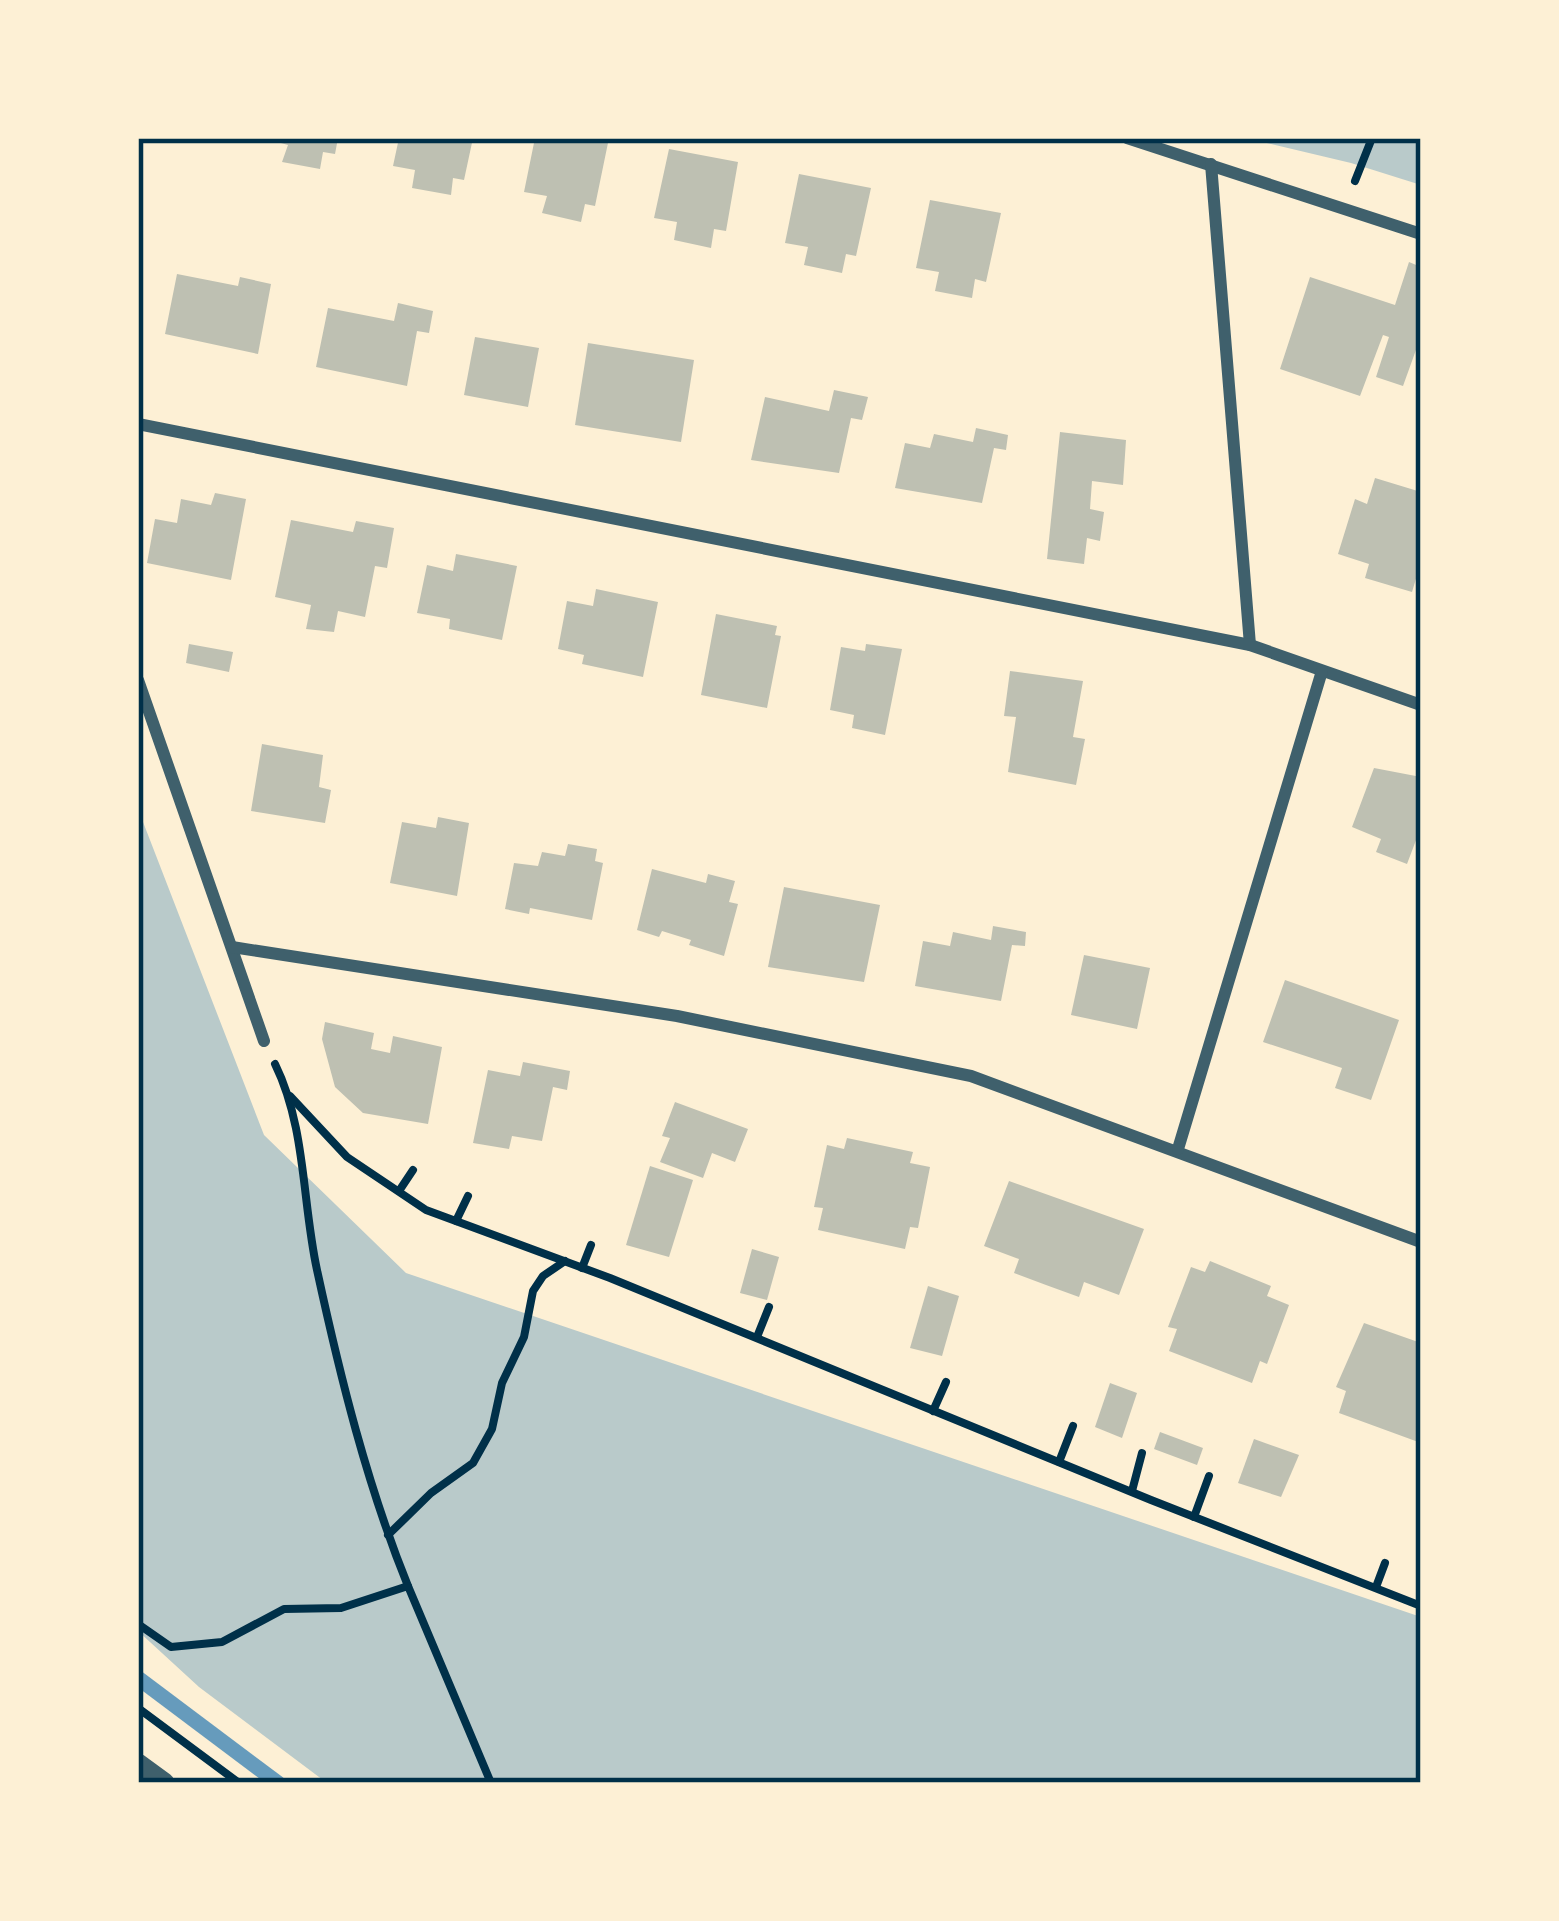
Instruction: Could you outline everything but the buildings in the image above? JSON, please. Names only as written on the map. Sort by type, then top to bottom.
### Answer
[{"type":"street","points":[[1126,138],[1421,233]]},
{"type":"street","points":[[1211,164],[1250,646]]},
{"type":"street","points":[[138,424],[1250,646],[1421,705]]},
{"type":"street","points":[[1178,1149],[1322,671]]},
{"type":"street","points":[[138,680],[264,1041]]},
{"type":"street","points":[[232,947],[677,1016],[971,1076],[1421,1242]]},
{"type":"street","points":[[138,1764],[164,1783]]},
{"type":"path","points":[[1344,208],[1372,138]]},
{"type":"path","points":[[264,1041],[290,1096],[316,1267],[387,1535],[491,1782]]},
{"type":"path","points":[[290,1096],[346,1157],[426,1210],[757,1337],[1194,1517],[1420,1601]]},
{"type":"path","points":[[399,1191],[413,1170]]},
{"type":"path","points":[[456,1221],[468,1196]]},
{"type":"path","points":[[582,1268],[591,1245]]},
{"type":"path","points":[[387,1535],[431,1493],[473,1463],[492,1429],[502,1383],[524,1337],[533,1291],[543,1276],[565,1261]]},
{"type":"path","points":[[757,1337],[769,1307]]},
{"type":"path","points":[[933,1411],[946,1382]]},
{"type":"path","points":[[1059,1462],[1073,1426]]},
{"type":"path","points":[[1132,1491],[1142,1453]]},
{"type":"path","points":[[1194,1517],[1209,1476]]},
{"type":"path","points":[[1376,1588],[1385,1563]]},
{"type":"path","points":[[138,1624],[171,1646],[222,1642],[284,1609],[341,1608],[408,1586]]},
{"type":"path","points":[[138,1708],[239,1783]]},
{"type":"shaded area","points":[[1246,138],[1421,138],[1421,185],[1351,163]]},
{"type":"shaded area","points":[[138,809],[264,1135],[406,1273],[1421,1617],[1421,1783],[327,1783],[199,1687],[138,1631]]},
{"type":"waterway","points":[[138,1678],[278,1783]]}]
